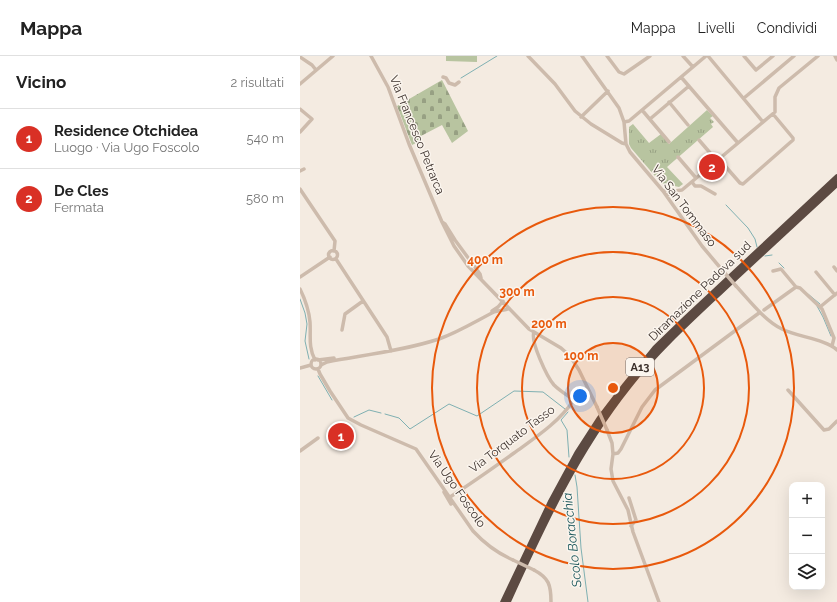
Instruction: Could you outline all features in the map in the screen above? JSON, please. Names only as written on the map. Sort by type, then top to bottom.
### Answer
[{"type":"highway","name":"Diramazione Padova sud","points":[[502,602],[550,500],[577,453],[625,385],[655,348],[837,177]]},
{"type":"highway","name":"Diramazione Padova sud","points":[[508,602],[531,550],[567,479],[603,421],[629,386],[658,352],[689,321],[837,184]]},
{"type":"street","points":[[300,84],[333,56]]},
{"type":"street","name":"Via Francesco Petrarca","points":[[371,56],[388,87],[409,144],[442,222],[445,224],[480,274],[482,281],[534,332],[570,356],[579,370],[612,443],[612,475],[626,505],[631,526],[659,602]]},
{"type":"street","name":"Via San Tommaso","points":[[528,56],[555,84],[572,109],[581,117],[622,143],[626,144],[630,152],[667,195],[702,246],[736,286],[775,325],[792,334],[832,346],[837,350]]},
{"type":"street","points":[[582,56],[619,108],[624,122],[626,144]]},
{"type":"street","points":[[607,56],[619,72],[624,74],[650,56]]},
{"type":"street","points":[[683,56],[693,67]]},
{"type":"street","points":[[624,122],[629,121],[707,56],[764,122]]},
{"type":"street","points":[[744,56],[756,70],[773,56]]},
{"type":"street","points":[[744,98],[794,56]]},
{"type":"street","points":[[667,195],[674,191],[682,190],[773,114],[776,111],[775,97],[779,88],[818,56]]},
{"type":"street","points":[[835,56],[837,60]]},
{"type":"street","points":[[300,57],[312,65],[316,70]]},
{"type":"street","points":[[443,77],[446,78],[449,83],[455,85],[459,82]]},
{"type":"street","points":[[681,77],[738,143]]},
{"type":"street","points":[[650,119],[689,86]]},
{"type":"street","points":[[581,117],[608,92]]},
{"type":"street","points":[[669,102],[688,125]]},
{"type":"street","points":[[300,109],[312,119],[300,132]]},
{"type":"street","points":[[642,110],[669,142]]},
{"type":"street","points":[[699,140],[740,183],[743,184],[793,140],[793,138],[773,114]]},
{"type":"street","points":[[678,157],[696,178]]},
{"type":"street","points":[[692,182],[694,185],[701,186],[715,194]]},
{"type":"street","points":[[300,189],[335,241],[334,251],[338,254],[336,259]]},
{"type":"street","points":[[663,191],[668,189],[674,191]]},
{"type":"street","points":[[300,277],[330,257],[330,252],[334,251]]},
{"type":"street","points":[[330,257],[332,259],[336,259],[387,337],[391,350]]},
{"type":"street","points":[[834,267],[837,271]]},
{"type":"street","points":[[773,272],[781,270],[796,287],[803,291],[820,307],[834,338],[832,346]]},
{"type":"street","points":[[816,272],[836,294],[820,307]]},
{"type":"street","points":[[764,310],[796,287]]},
{"type":"street","name":"Via Ugo Foscolo","points":[[300,289],[308,310],[310,323],[309,344],[320,367],[320,374],[348,418],[416,449],[483,542],[513,560],[534,570],[548,580],[551,593],[551,602]]},
{"type":"street","points":[[342,330],[345,314],[363,301]]},
{"type":"street","points":[[300,368],[311,365],[312,361],[316,360],[391,350],[414,345],[453,332],[496,309],[503,301]]},
{"type":"street","points":[[311,365],[314,369],[327,362],[418,345],[466,328],[497,311],[506,310],[509,308]]},
{"type":"street","points":[[613,454],[618,453],[621,449],[642,407],[655,390],[759,313]]},
{"type":"street","name":"Via Torquato Tasso","points":[[450,497],[487,473],[558,420],[574,400],[552,382],[532,338],[534,332]]},
{"type":"street","points":[[788,390],[824,430],[829,429],[837,421]]},
{"type":"street","points":[[300,451],[318,438]]},
{"type":"street","points":[[446,491],[444,492],[452,504]]},
{"type":"street","points":[[629,498],[636,520],[631,526]]},
{"type":"green space","points":[[446,56],[477,56],[477,62],[446,61]]},
{"type":"green space","points":[[442,80],[468,131],[452,143],[442,125],[419,137],[420,141],[412,145],[397,106]]},
{"type":"green space","points":[[707,110],[713,116],[710,118],[714,122],[711,124],[713,127],[667,167],[683,184],[679,187],[661,183],[631,148],[629,144],[629,127],[633,124],[649,143],[661,134],[669,144]]},
{"type":"waterway","points":[[461,78],[497,56]]},
{"type":"waterway","points":[[726,205],[748,228],[755,239],[757,247]]},
{"type":"waterway","points":[[765,256],[772,255]]},
{"type":"waterway","points":[[779,263],[784,268]]},
{"type":"waterway","points":[[808,294],[820,304]]},
{"type":"waterway","name":"Scolo Boracchia","points":[[300,299],[307,324],[305,341],[309,359]]},
{"type":"waterway","points":[[817,306],[831,336]]},
{"type":"waterway","name":"Scolo Boracchia","points":[[318,376],[332,400]]},
{"type":"waterway","name":"Scolo Boracchia","points":[[385,414],[399,418],[410,429],[449,404],[477,416],[514,391],[543,392],[565,409]]},
{"type":"waterway","name":"Scolo Boracchia","points":[[354,417],[369,410],[381,413]]},
{"type":"waterway","name":"Scolo Boracchia","points":[[568,412],[561,420],[567,430],[569,457]]},
{"type":"waterway","name":"Scolo Boracchia","points":[[575,475],[581,548],[588,602]]},
{"type":"place","name":"De Cles","points":[[712,167]]},
{"type":"place","name":"Residence Otchidea","points":[[341,436]]}]
